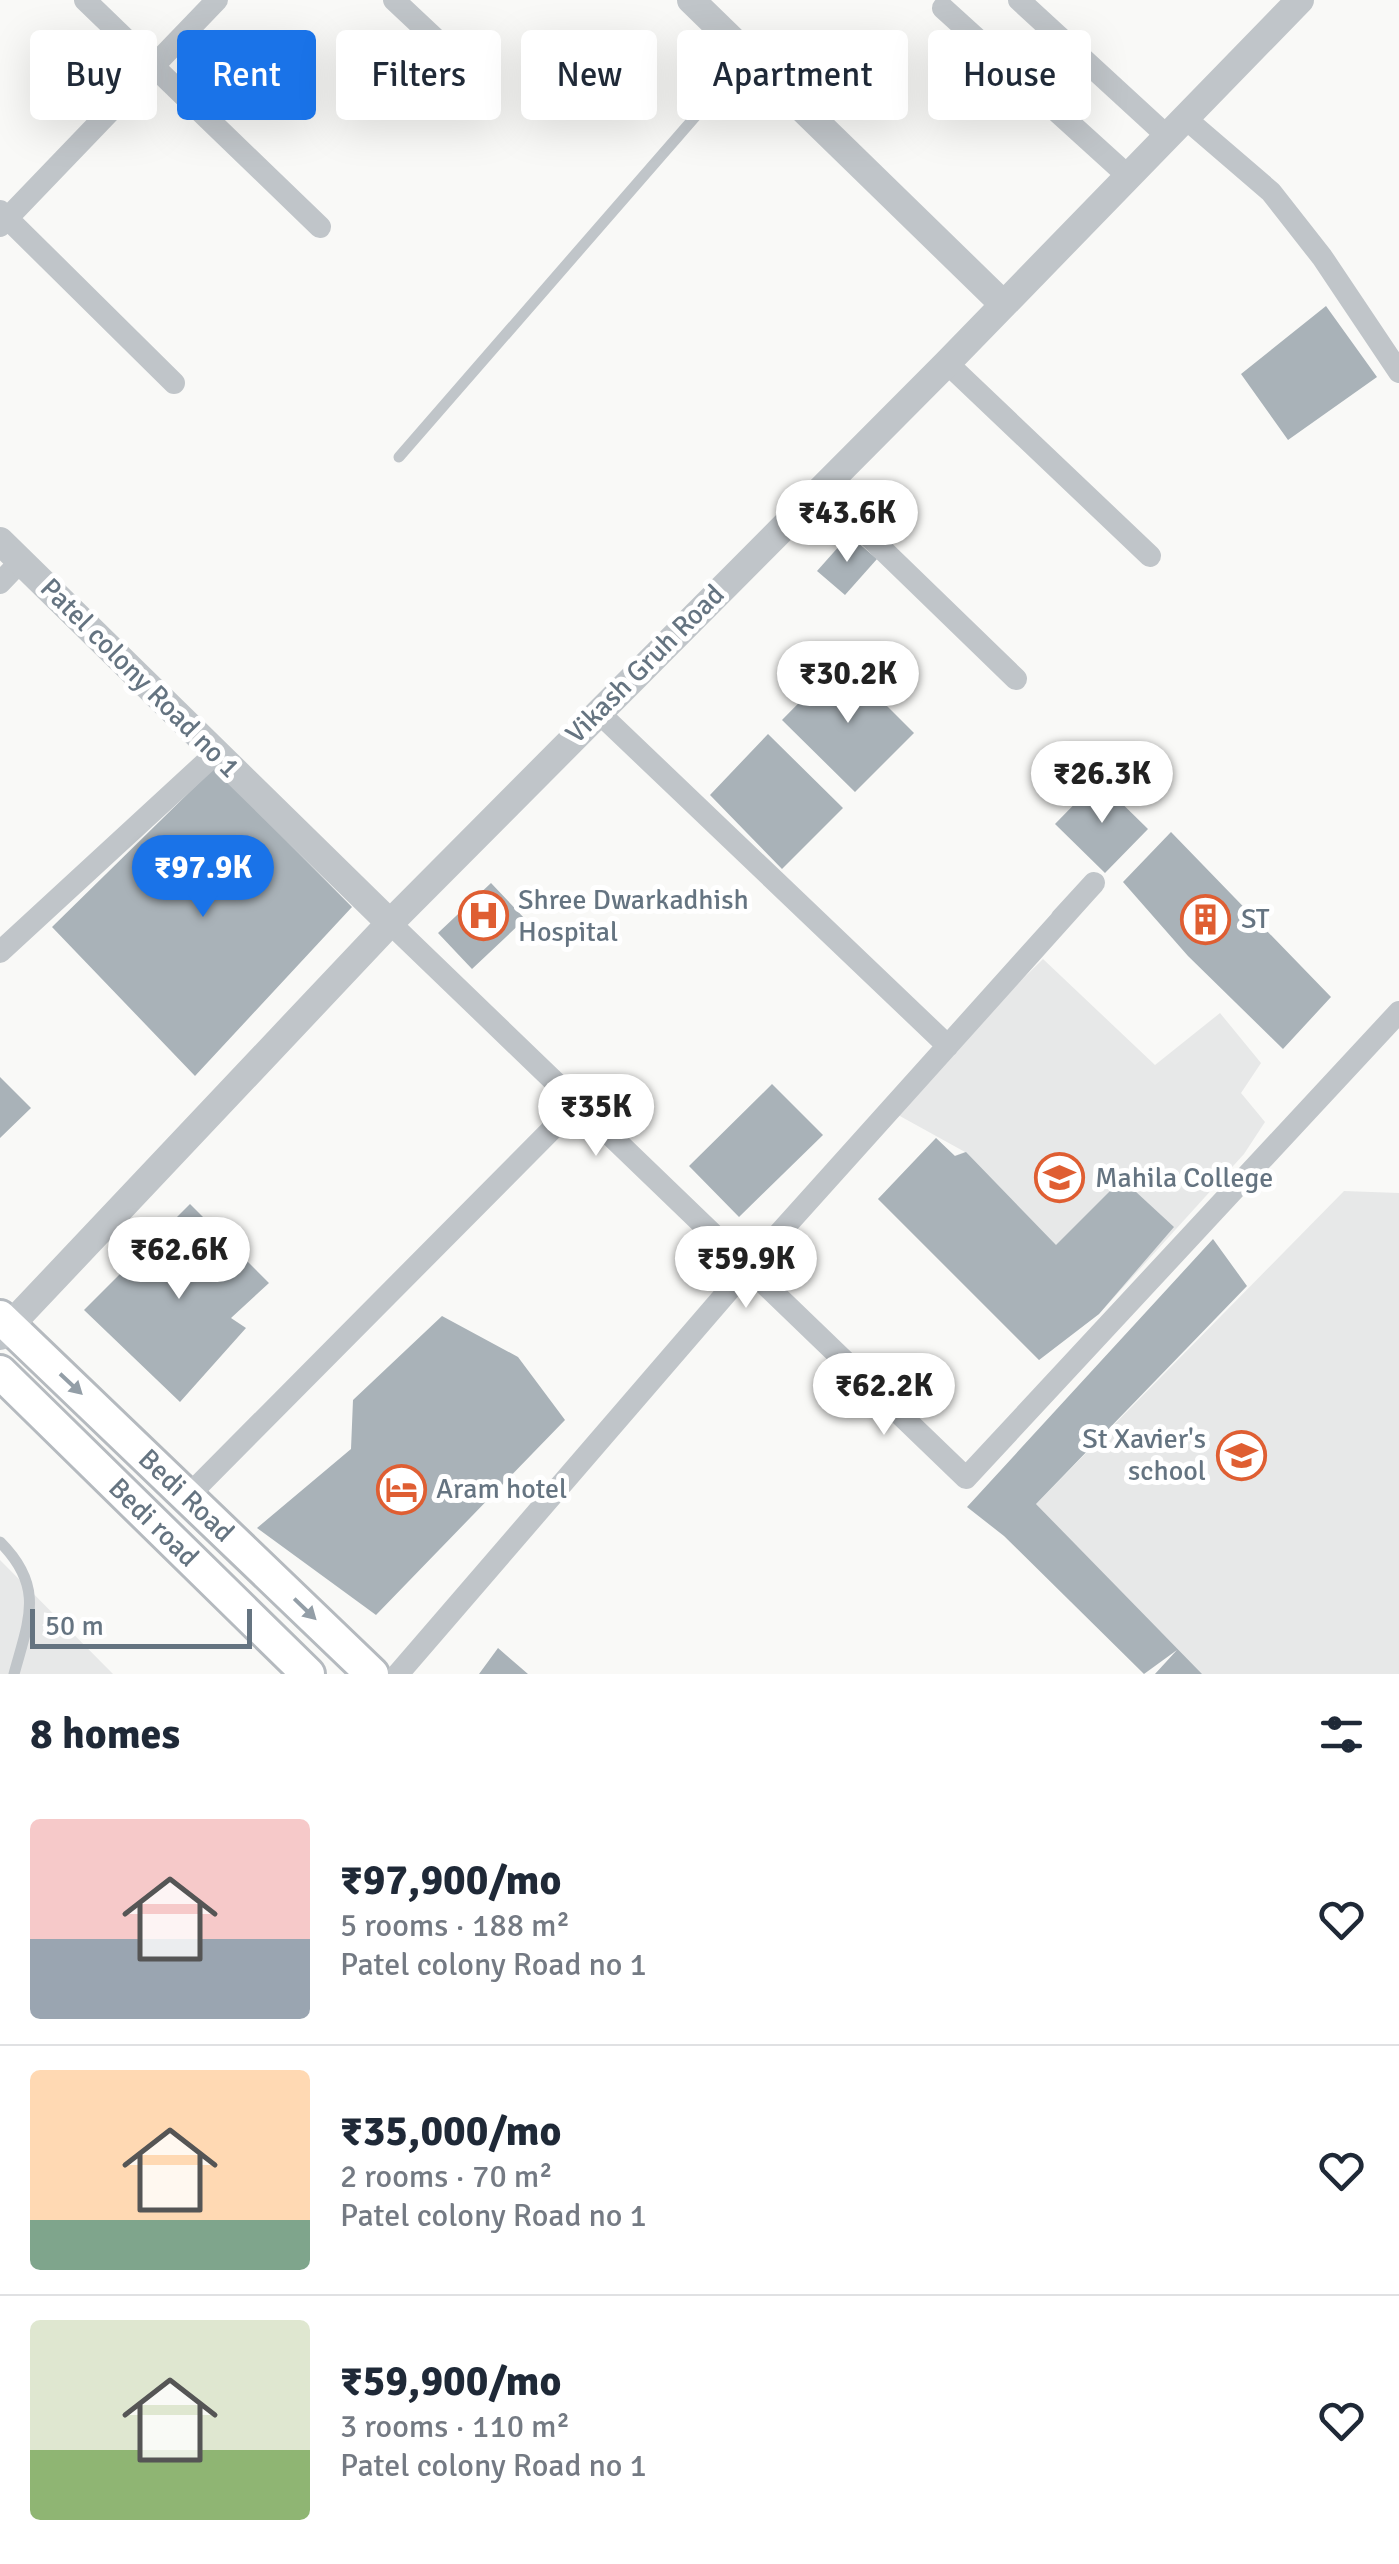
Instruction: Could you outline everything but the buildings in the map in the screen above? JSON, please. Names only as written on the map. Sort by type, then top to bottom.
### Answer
[{"type":"main road","name":"Bedi Road","points":[[3,1326],[189,1495],[372,1674]]},
{"type":"main road","name":"Bedi road","points":[[0,1372],[308,1674]]},
{"type":"street","points":[[85,0],[116,30]]},
{"type":"street","points":[[157,65],[217,0]]},
{"type":"street","points":[[394,0],[426,30]]},
{"type":"street","points":[[692,0],[722,30]]},
{"type":"street","points":[[1019,0],[1176,127],[1271,192],[1322,257],[1399,372]]},
{"type":"street","name":"Vikash Gruh Road","points":[[3,1326],[597,711],[947,363],[1300,0]]},
{"type":"street","points":[[943,8],[1128,176]]},
{"type":"street","points":[[157,69],[320,226]]},
{"type":"street","points":[[101,120],[2,218],[174,384]]},
{"type":"street","points":[[814,120],[1003,304]]},
{"type":"street","points":[[947,363],[1150,556]]},
{"type":"street","points":[[820,489],[1016,679]]},
{"type":"street","name":"Patel colony Road no 1","points":[[0,541],[838,1359],[966,1478],[1399,1012]]},
{"type":"street","points":[[0,583],[21,561]]},
{"type":"street","points":[[597,711],[948,1046]]},
{"type":"street","points":[[0,952],[216,753]]},
{"type":"street","points":[[398,1674],[748,1268],[1062,919]]},
{"type":"street","points":[[189,1495],[577,1104]]},
{"type":"lane","points":[[399,457],[692,120]]},
{"type":"lane","points":[[0,1542],[29,1580],[29,1606],[14,1674]]},
{"type":"shaded area","name":"Mahila College","points":[[1043,959],[1155,1065],[1220,1013],[1261,1063],[1241,1093],[1265,1122],[1244,1154],[1099,1314],[1039,1360],[878,1199],[936,1138],[954,1156],[965,1152],[889,1110]]},
{"type":"shaded area","name":"St Xavier's school","points":[[1344,1191],[1399,1193],[1399,1674],[1155,1674],[1177,1650],[1036,1504]]},
{"type":"shaded area","points":[[0,1560],[113,1674],[0,1674]]},
{"type":"place","name":"Shree Dwarkadhish Hospital","points":[[483,916]]},
{"type":"place","name":"ST","points":[[1206,919]]},
{"type":"place","name":"Mahila College","points":[[1060,1178]]},
{"type":"place","name":"St Xavier's school","points":[[1241,1455]]},
{"type":"place","name":"Aram hotel","points":[[401,1489]]}]
